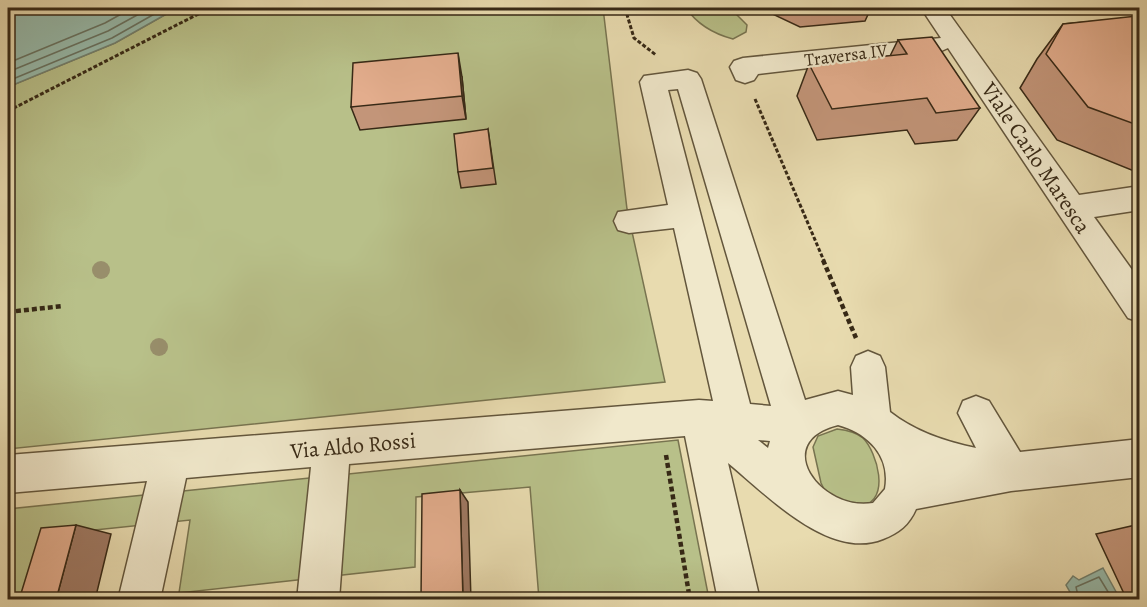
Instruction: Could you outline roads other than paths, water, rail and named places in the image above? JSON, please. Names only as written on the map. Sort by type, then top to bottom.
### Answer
[{"type":"street","name":"Viale Carlo Maresca","points":[[933,8],[1140,308]]},
{"type":"street","name":"Traversa IV","points":[[745,74],[743,67],[957,43]]},
{"type":"street","points":[[739,600],[718,419],[685,214],[653,82],[688,79],[795,426]]},
{"type":"street","points":[[1071,208],[1140,198]]},
{"type":"street","points":[[629,221],[685,214]]},
{"type":"street","points":[[718,419],[806,502],[824,516],[844,524],[865,525],[883,520],[897,508],[905,492],[904,461],[880,427],[868,367]]},
{"type":"street","points":[[806,502],[795,487],[785,454],[788,439],[795,426],[807,415],[821,409],[838,408],[950,461],[1011,472]]},
{"type":"street","points":[[976,412],[1011,472]]},
{"type":"street","name":"Via Aldo Rossi","points":[[8,474],[718,419],[795,426]]},
{"type":"street","points":[[318,600],[332,448]]},
{"type":"street","points":[[905,492],[1011,472],[1140,459]]},
{"type":"street","points":[[139,600],[171,461]]},
{"type":"water","points":[[8,8],[177,8],[115,43],[8,87]]},
{"type":"water","points":[[1103,568],[1120,599],[1074,599],[1066,585],[1073,576],[1079,580]]}]
